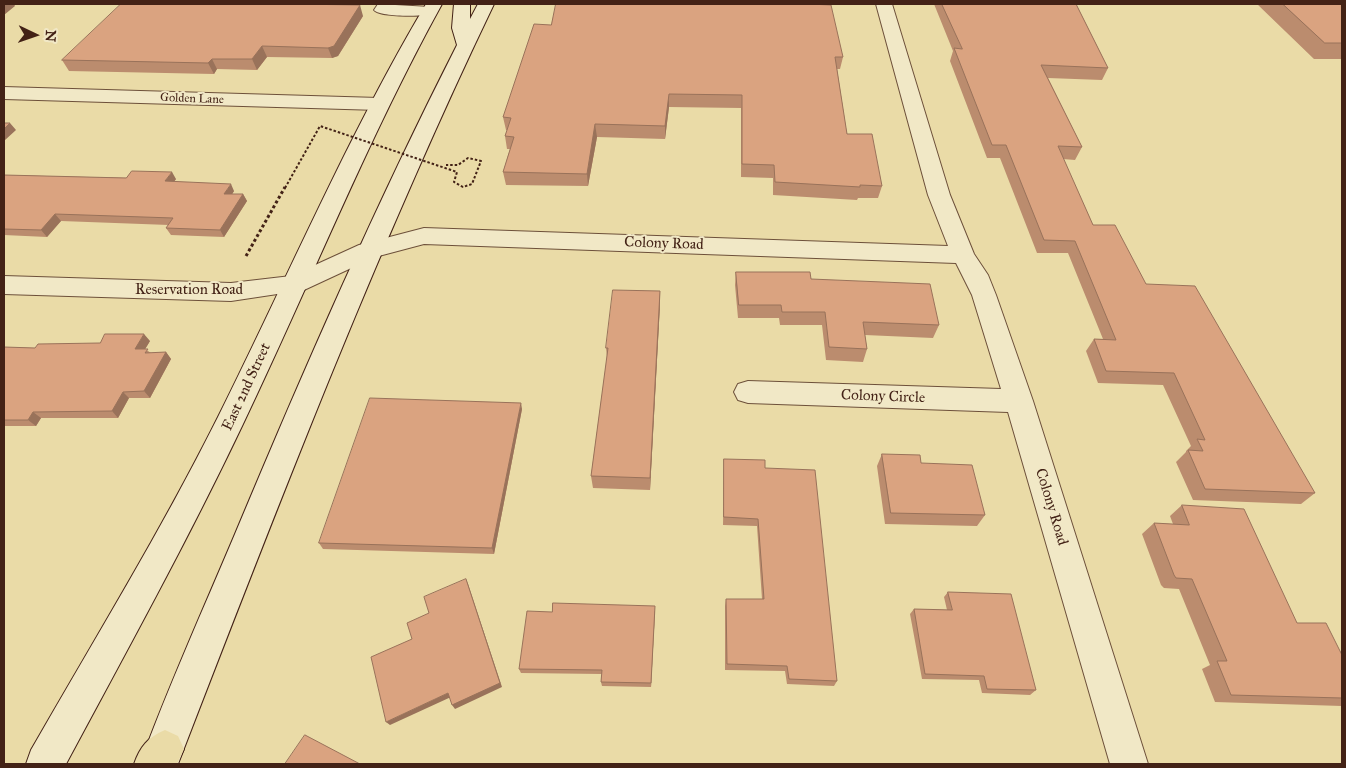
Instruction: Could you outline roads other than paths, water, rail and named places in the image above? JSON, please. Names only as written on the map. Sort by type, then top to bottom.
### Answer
[{"type":"street","points":[[462,4],[461,28],[466,45]]},
{"type":"street","points":[[159,759],[367,251],[420,136],[486,4]]},
{"type":"street","name":"Colony Road","points":[[884,4],[938,195],[963,255],[976,275],[984,295],[1019,401],[1129,764]]},
{"type":"street","name":"East 2nd Street","points":[[45,764],[177,529],[230,424],[340,182],[379,104],[432,8]]},
{"type":"street","name":"Golden Lane","points":[[4,93],[379,104]]},
{"type":"street","name":"Colony Road","points":[[367,251],[424,236],[438,236],[963,255]]},
{"type":"street","name":"Reservation Road","points":[[4,285],[215,292],[295,284],[367,251]]},
{"type":"street","name":"Colony Circle","points":[[748,392],[1019,401]]},
{"type":"lane","points":[[385,4],[381,10],[432,8]]}]
